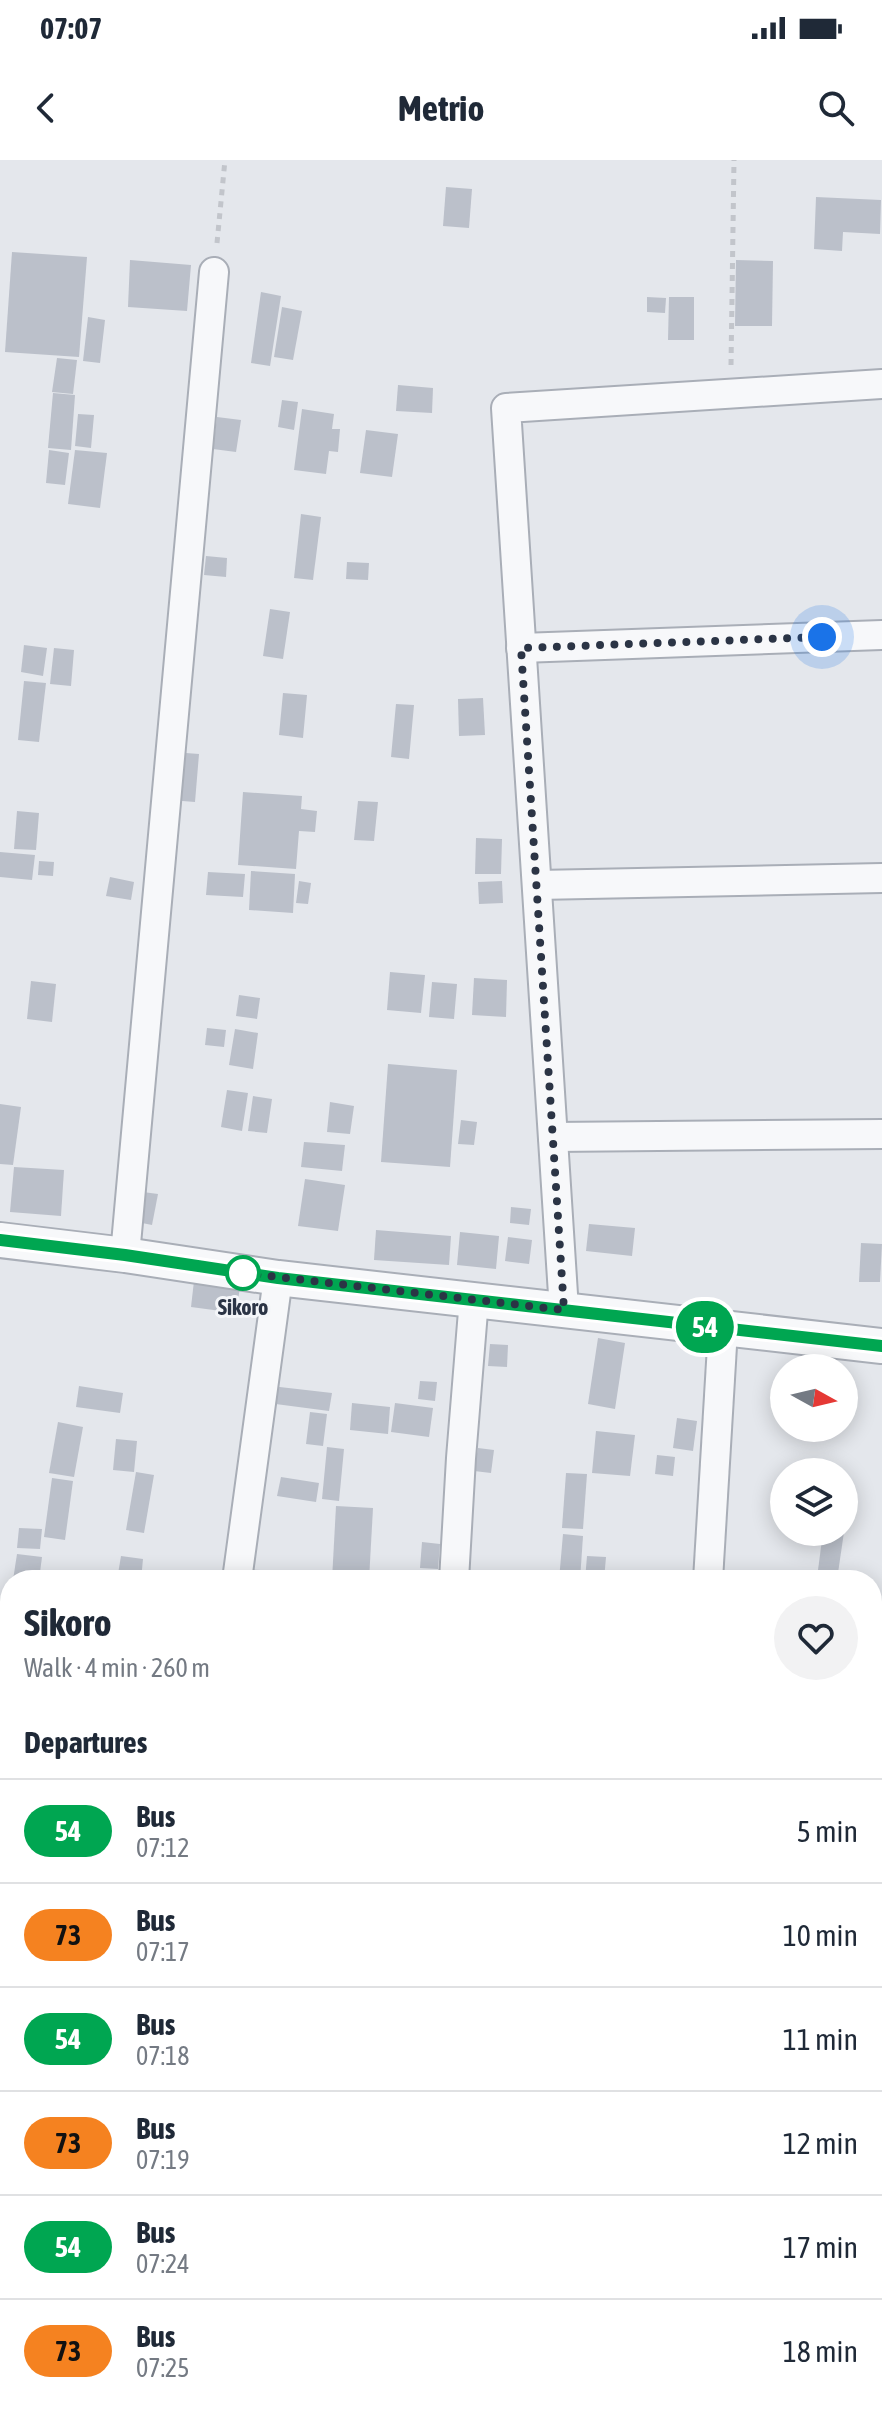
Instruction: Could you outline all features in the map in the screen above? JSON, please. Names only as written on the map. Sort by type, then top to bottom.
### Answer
[{"type":"street","points":[[125,1255],[214,272]]},
{"type":"street","points":[[564,1310],[506,408],[882,384]]},
{"type":"street","points":[[521,648],[882,635]]},
{"type":"street","points":[[537,885],[882,878]]},
{"type":"street","points":[[553,1137],[882,1134]]},
{"type":"street","points":[[0,1240],[278,1278],[882,1346]]},
{"type":"street","points":[[238,1570],[278,1278]]},
{"type":"street","points":[[455,1570],[474,1299]]},
{"type":"street","points":[[709,1570],[723,1329]]},
{"type":"path","points":[[214,272],[225,160]]},
{"type":"path","points":[[731,394],[734,160]]},
{"type":"building","points":[[446,187],[472,189],[469,228],[443,226]]},
{"type":"building","points":[[816,197],[881,200],[880,234],[843,232],[842,251],[814,249]]},
{"type":"building","points":[[12,252],[87,257],[79,357],[5,352]]},
{"type":"building","points":[[130,260],[191,265],[187,311],[128,307]]},
{"type":"building","points":[[736,260],[773,261],[772,326],[735,326]]},
{"type":"building","points":[[261,292],[281,296],[270,366],[251,363]]},
{"type":"building","points":[[647,297],[666,298],[665,313],[647,312]]},
{"type":"building","points":[[669,297],[694,297],[694,340],[668,340]]},
{"type":"building","points":[[282,307],[302,311],[293,360],[274,357]]},
{"type":"building","points":[[88,317],[105,320],[100,363],[83,361]]},
{"type":"building","points":[[57,358],[77,360],[73,394],[52,392]]},
{"type":"building","points":[[398,385],[433,388],[432,413],[396,411]]},
{"type":"building","points":[[53,393],[75,395],[71,450],[48,448]]},
{"type":"building","points":[[282,400],[298,402],[294,430],[278,427]]},
{"type":"building","points":[[302,409],[334,414],[332,429],[340,429],[338,452],[329,451],[326,474],[294,470]]},
{"type":"building","points":[[78,414],[94,415],[91,448],[75,446]]},
{"type":"building","points":[[217,417],[241,420],[236,452],[213,449]]},
{"type":"building","points":[[366,430],[398,434],[392,477],[360,473]]},
{"type":"building","points":[[49,450],[69,453],[65,485],[46,483]]},
{"type":"building","points":[[75,450],[107,453],[100,508],[68,504]]},
{"type":"building","points":[[301,514],[321,517],[313,580],[294,578]]},
{"type":"building","points":[[206,556],[227,558],[226,577],[204,575]]},
{"type":"building","points":[[347,562],[369,563],[368,580],[346,579]]},
{"type":"building","points":[[270,609],[290,612],[283,659],[263,656]]},
{"type":"building","points":[[24,645],[47,648],[43,676],[21,672]]},
{"type":"building","points":[[54,648],[74,650],[71,686],[50,684]]},
{"type":"building","points":[[24,681],[46,683],[39,742],[18,740]]},
{"type":"building","points":[[283,693],[307,695],[303,738],[279,735]]},
{"type":"building","points":[[483,698],[485,735],[459,736],[458,699]]},
{"type":"building","points":[[396,704],[414,705],[409,759],[391,757]]},
{"type":"building","points":[[173,752],[199,754],[195,802],[170,800]]},
{"type":"building","points":[[243,792],[302,796],[301,809],[317,811],[315,832],[299,831],[296,869],[238,865]]},
{"type":"building","points":[[358,801],[378,802],[374,841],[354,840]]},
{"type":"building","points":[[17,811],[39,813],[36,850],[14,849]]},
{"type":"building","points":[[476,838],[502,839],[501,874],[475,874]]},
{"type":"building","points":[[0,852],[35,855],[32,880],[0,877]]},
{"type":"building","points":[[39,861],[54,862],[53,876],[38,875]]},
{"type":"building","points":[[251,871],[295,874],[293,913],[249,910]]},
{"type":"building","points":[[208,872],[245,874],[243,897],[206,895]]},
{"type":"building","points":[[110,877],[134,882],[131,900],[106,896]]},
{"type":"building","points":[[299,881],[311,883],[308,904],[296,903]]},
{"type":"building","points":[[502,881],[503,903],[479,904],[478,882]]},
{"type":"building","points":[[390,972],[425,975],[421,1013],[387,1010]]},
{"type":"building","points":[[474,978],[507,980],[506,1017],[472,1015]]},
{"type":"building","points":[[31,981],[56,984],[52,1022],[27,1019]]},
{"type":"building","points":[[432,982],[457,984],[454,1019],[429,1017]]},
{"type":"building","points":[[239,995],[260,998],[257,1019],[236,1016]]},
{"type":"building","points":[[207,1028],[226,1030],[224,1047],[205,1045]]},
{"type":"building","points":[[235,1029],[258,1033],[253,1069],[229,1065]]},
{"type":"building","points":[[388,1064],[457,1070],[450,1167],[381,1162]]},
{"type":"building","points":[[227,1090],[248,1093],[242,1131],[221,1127]]},
{"type":"building","points":[[253,1096],[272,1099],[267,1133],[248,1131]]},
{"type":"building","points":[[330,1102],[354,1106],[350,1134],[327,1132]]},
{"type":"building","points":[[0,1104],[21,1107],[13,1165],[0,1164]]},
{"type":"building","points":[[461,1120],[477,1122],[474,1145],[458,1144]]},
{"type":"building","points":[[304,1142],[345,1145],[342,1171],[301,1167]]},
{"type":"building","points":[[14,1167],[64,1170],[61,1216],[10,1212]]},
{"type":"building","points":[[305,1179],[345,1185],[338,1231],[298,1226]]},
{"type":"building","points":[[143,1192],[158,1194],[152,1225],[137,1222]]},
{"type":"building","points":[[511,1207],[531,1209],[529,1225],[510,1223]]},
{"type":"building","points":[[589,1224],[635,1228],[632,1256],[586,1251]]},
{"type":"building","points":[[376,1230],[451,1236],[449,1265],[374,1260]]},
{"type":"building","points":[[460,1232],[499,1236],[496,1269],[457,1265]]},
{"type":"building","points":[[508,1237],[532,1240],[529,1264],[505,1261]]},
{"type":"building","points":[[861,1243],[882,1244],[880,1282],[859,1282]]},
{"type":"building","points":[[194,1281],[240,1287],[236,1313],[191,1307]]},
{"type":"building","points":[[598,1338],[625,1343],[615,1409],[588,1404]]},
{"type":"building","points":[[490,1344],[508,1345],[507,1367],[488,1366]]},
{"type":"building","points":[[420,1381],[437,1382],[435,1401],[418,1399]]},
{"type":"building","points":[[79,1386],[123,1393],[120,1413],[76,1407]]},
{"type":"building","points":[[271,1386],[332,1393],[329,1411],[268,1403]]},
{"type":"building","points":[[352,1403],[390,1407],[388,1434],[350,1430]]},
{"type":"building","points":[[395,1403],[433,1408],[429,1437],[391,1432]]},
{"type":"building","points":[[310,1412],[327,1414],[323,1446],[306,1444]]},
{"type":"building","points":[[677,1418],[697,1421],[693,1451],[673,1448]]},
{"type":"building","points":[[58,1422],[83,1427],[74,1477],[49,1473]]},
{"type":"building","points":[[596,1431],[635,1435],[630,1476],[592,1473]]},
{"type":"building","points":[[116,1439],[137,1441],[134,1472],[113,1470]]},
{"type":"building","points":[[327,1447],[344,1449],[339,1501],[322,1499]]},
{"type":"building","points":[[478,1448],[494,1450],[491,1473],[474,1471]]},
{"type":"building","points":[[657,1455],[675,1457],[673,1476],[655,1474]]},
{"type":"building","points":[[136,1472],[154,1475],[144,1533],[126,1530]]},
{"type":"building","points":[[566,1473],[587,1474],[583,1529],[562,1528]]},
{"type":"building","points":[[281,1477],[319,1483],[316,1502],[277,1496]]},
{"type":"building","points":[[52,1478],[73,1481],[65,1540],[44,1537]]},
{"type":"building","points":[[336,1506],[373,1508],[370,1570],[333,1570]]},
{"type":"building","points":[[19,1528],[42,1529],[40,1549],[17,1548]]},
{"type":"building","points":[[563,1534],[583,1536],[581,1570],[560,1570]]},
{"type":"building","points":[[422,1542],[440,1544],[438,1569],[420,1568]]},
{"type":"building","points":[[821,1546],[842,1546],[838,1570],[818,1570]]},
{"type":"building","points":[[17,1554],[42,1557],[40,1570],[15,1570]]},
{"type":"building","points":[[121,1556],[143,1559],[142,1570],[119,1570]]},
{"type":"building","points":[[587,1556],[606,1557],[605,1570],[586,1570]]},
{"type":"bus line","name":"54","points":[[0,1240],[278,1278],[882,1346]]},
{"type":"place","name":"Sikoro","points":[[243,1273]]},
{"type":"route","points":[[243,1273],[564,1310],[521,648],[822,637]]}]
